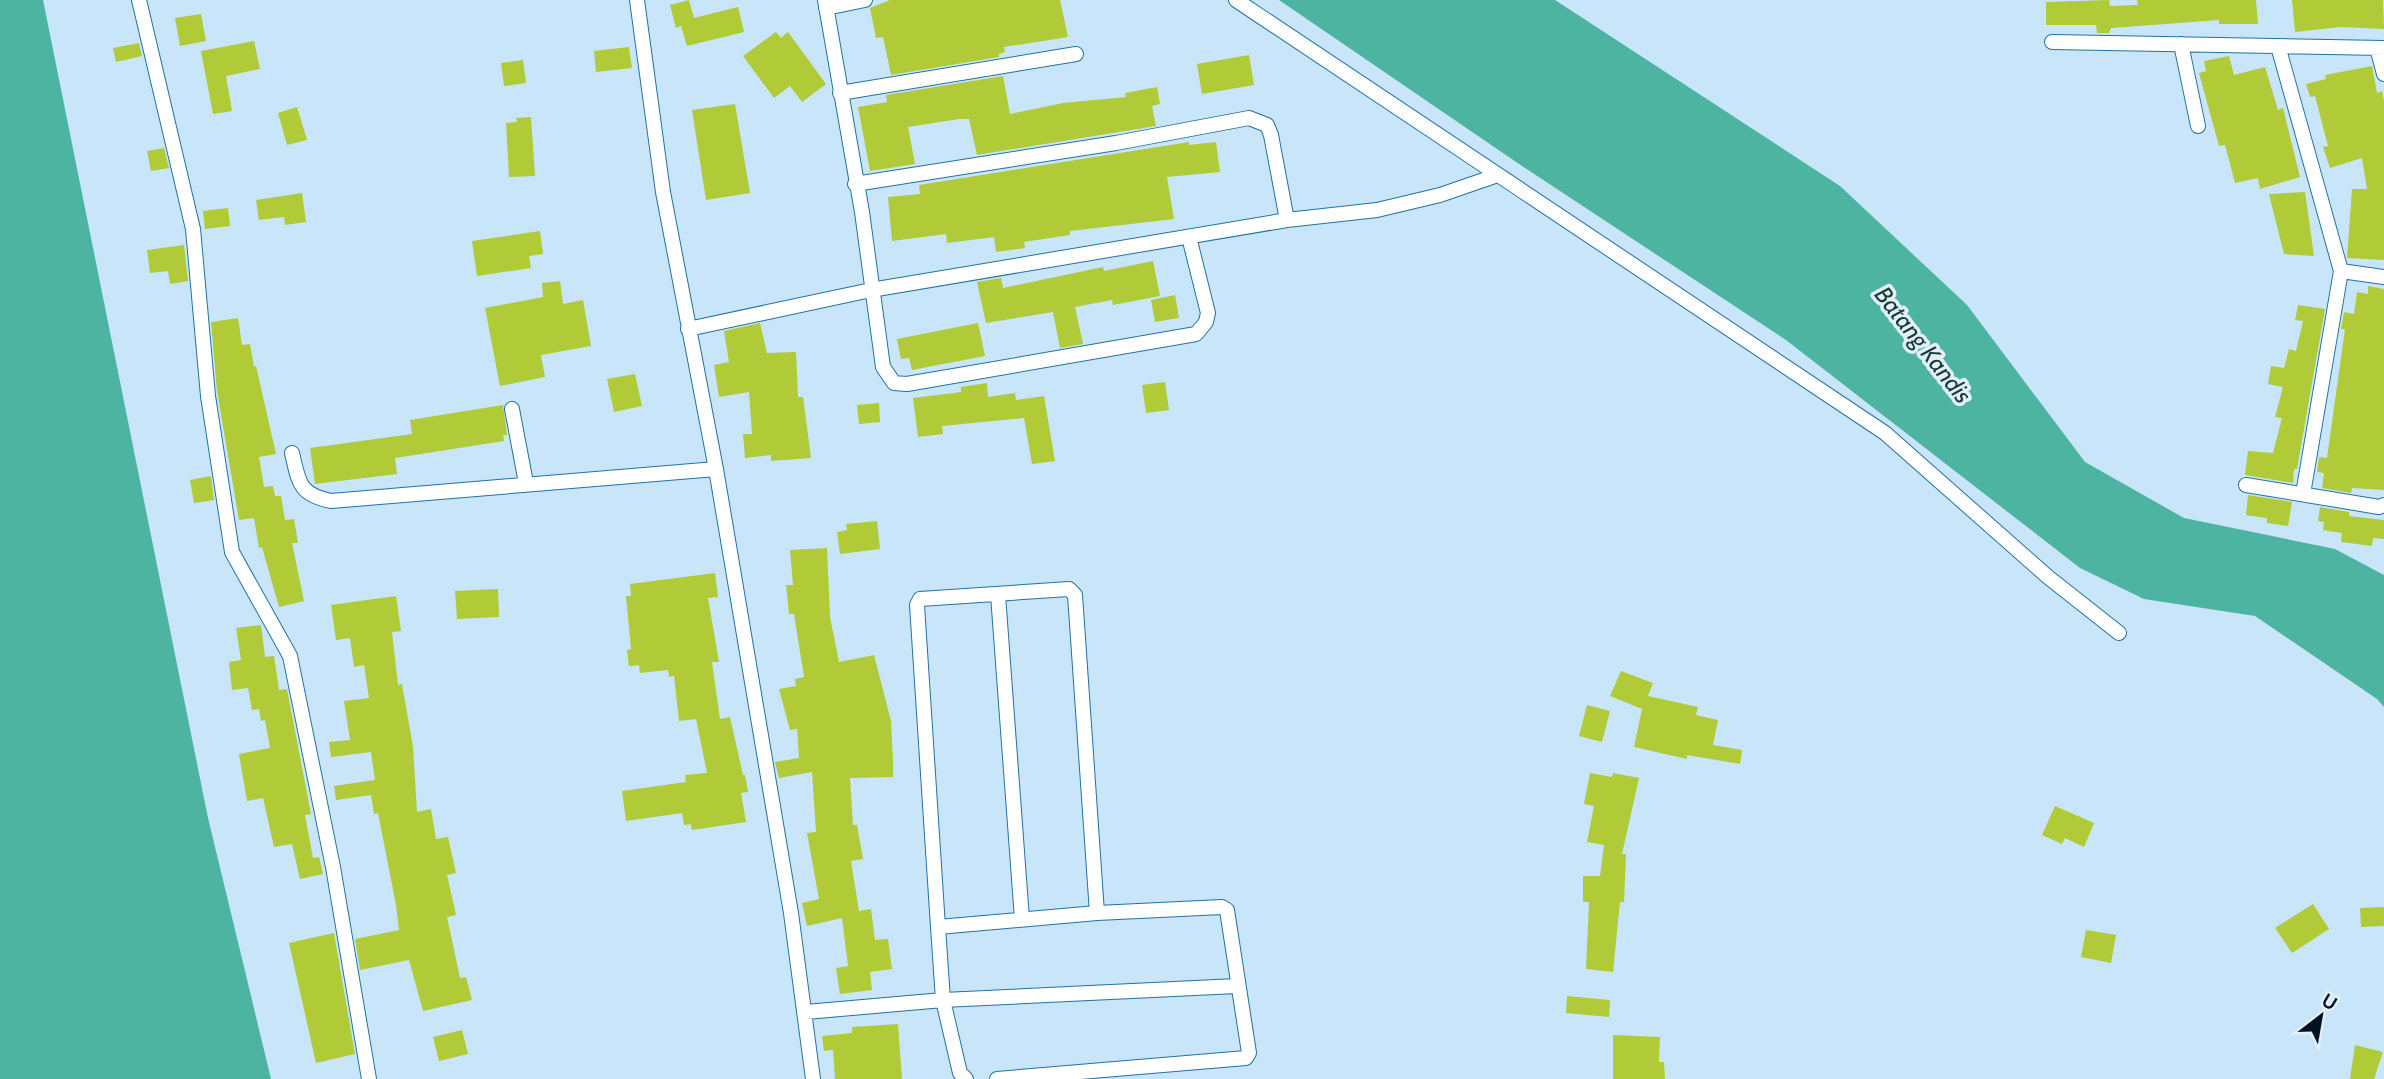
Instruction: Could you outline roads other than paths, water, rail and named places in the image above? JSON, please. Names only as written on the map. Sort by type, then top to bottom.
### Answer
[{"type":"street","points":[[139,0],[193,229],[208,396],[232,552],[290,656],[336,879],[369,1079]]},
{"type":"street","points":[[637,0],[663,192],[716,469],[807,1012],[813,1079]]},
{"type":"street","points":[[865,0],[825,4],[862,212],[883,367],[894,383],[907,384],[1169,341],[1196,334],[1206,322],[1208,313],[1189,237]]},
{"type":"street","points":[[1236,0],[1885,433],[2048,577],[2119,633]]},
{"type":"street","points":[[2052,42],[2381,48],[2384,74]]},
{"type":"street","points":[[2181,44],[2198,126]]},
{"type":"street","points":[[2277,46],[2341,271],[2303,494]]},
{"type":"street","points":[[840,93],[1076,54]]},
{"type":"street","points":[[855,184],[1116,143],[1249,118],[1267,125],[1271,135],[1287,220]]},
{"type":"street","points":[[688,329],[871,289],[1287,220],[1412,203],[1498,175]]},
{"type":"street","points":[[2341,271],[2384,277]]},
{"type":"street","points":[[512,409],[526,482]]},
{"type":"street","points":[[292,453],[300,484],[306,492],[331,501],[526,482],[716,469]]},
{"type":"street","points":[[2246,485],[2379,507],[2384,505]]},
{"type":"street","points":[[966,1079],[960,1073],[943,1000],[916,605],[920,600],[1069,589],[1075,595],[1097,913]]},
{"type":"street","points":[[998,595],[1022,919]]},
{"type":"street","points":[[938,927],[1097,913],[1222,906],[1227,910],[1249,1053],[1247,1058],[997,1079]]},
{"type":"street","points":[[807,1012],[943,1000],[1237,985]]},
{"type":"water","points":[[0,0],[43,0],[208,818],[271,1079],[0,1079]]},
{"type":"water","name":"Batang Kandis","points":[[1279,0],[1555,0],[1840,186],[1967,305],[2085,462],[2184,518],[2335,549],[2384,575],[2384,707],[2377,699],[2255,616],[2144,599],[2080,568],[1786,340],[1522,166]]}]
